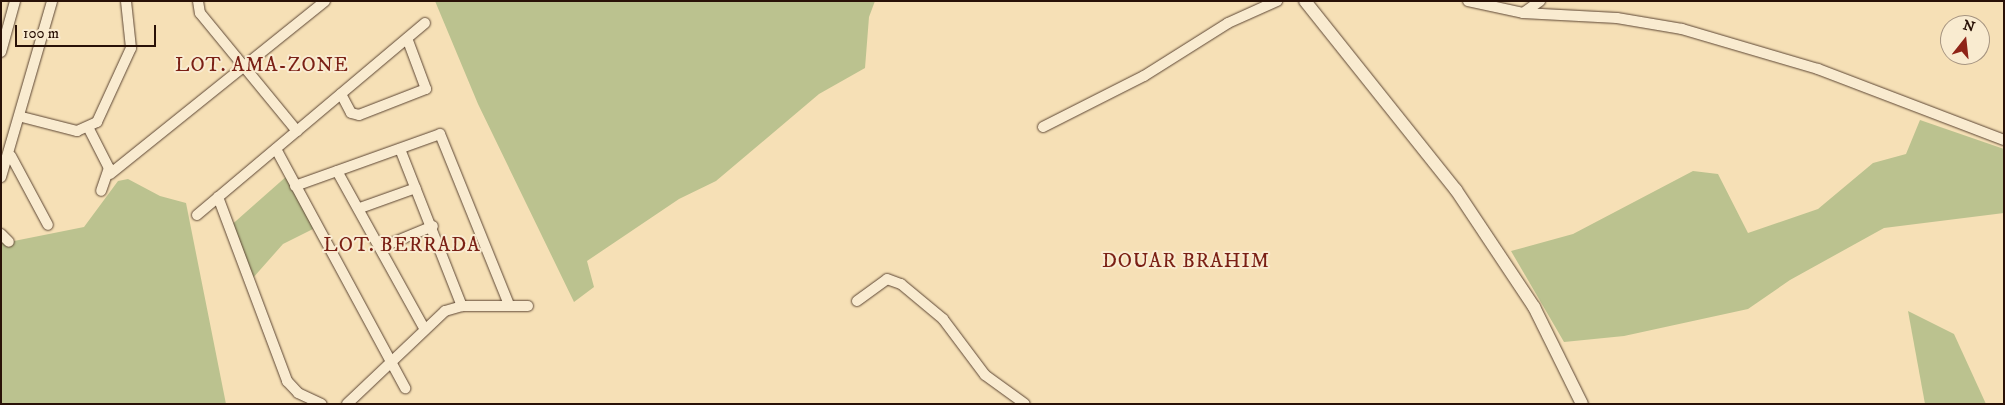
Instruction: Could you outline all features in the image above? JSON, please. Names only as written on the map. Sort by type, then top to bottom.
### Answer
[{"type":"street","points":[[1,52],[15,1]]},
{"type":"street","points":[[1,176],[11,156],[52,1]]},
{"type":"street","points":[[22,116],[77,131],[89,129],[97,122],[131,48],[126,1]]},
{"type":"street","points":[[198,1],[200,14],[246,66],[297,131]]},
{"type":"street","points":[[101,191],[110,174],[325,1]]},
{"type":"street","points":[[1043,127],[1144,76],[1228,23],[1277,1]]},
{"type":"street","points":[[1305,1],[1456,190],[1534,307],[1582,404]]},
{"type":"street","points":[[1468,1],[1522,13],[1617,18],[1682,29],[1818,69],[2004,140]]},
{"type":"street","points":[[1522,13],[1540,1]]},
{"type":"street","points":[[197,215],[425,23]]},
{"type":"street","points":[[341,94],[351,113],[359,115],[426,90],[407,38]]},
{"type":"street","points":[[89,129],[110,174]]},
{"type":"street","points":[[295,186],[440,134],[509,305]]},
{"type":"street","points":[[276,149],[405,388]]},
{"type":"street","points":[[400,149],[462,306]]},
{"type":"street","points":[[11,156],[48,225]]},
{"type":"street","points":[[337,171],[382,247],[424,328]]},
{"type":"street","points":[[360,208],[416,188]]},
{"type":"street","points":[[218,198],[287,381],[298,393],[322,404]]},
{"type":"street","points":[[382,247],[432,226]]},
{"type":"street","points":[[1,234],[9,242]]},
{"type":"street","points":[[857,301],[887,279],[902,284],[943,319],[985,376],[1025,404]]},
{"type":"street","points":[[347,404],[424,328],[445,311],[462,306],[528,306]]},
{"type":"green space","points":[[435,1],[875,1],[869,17],[865,68],[819,94],[716,181],[679,199],[587,261],[594,287],[574,302],[478,104]]},
{"type":"green space","points":[[1920,120],[2004,149],[2004,213],[1884,228],[1790,280],[1748,309],[1624,336],[1564,342],[1511,251],[1573,234],[1693,171],[1718,174],[1748,233],[1818,209],[1873,163],[1906,154]]},
{"type":"green space","points":[[288,175],[315,228],[283,244],[252,279],[228,228]]},
{"type":"green space","points":[[128,179],[160,196],[186,203],[226,404],[1,404],[1,235],[9,242],[84,227],[118,181]]},
{"type":"green space","points":[[1908,311],[1954,334],[1986,404],[1925,404]]},
{"type":"district","name":"LOT. AMA-ZONE","points":[[262,65]]},
{"type":"district","name":"LOT. BERRADA","points":[[402,245]]},
{"type":"district","name":"DOUAR BRAHIM","points":[[1186,261]]}]
